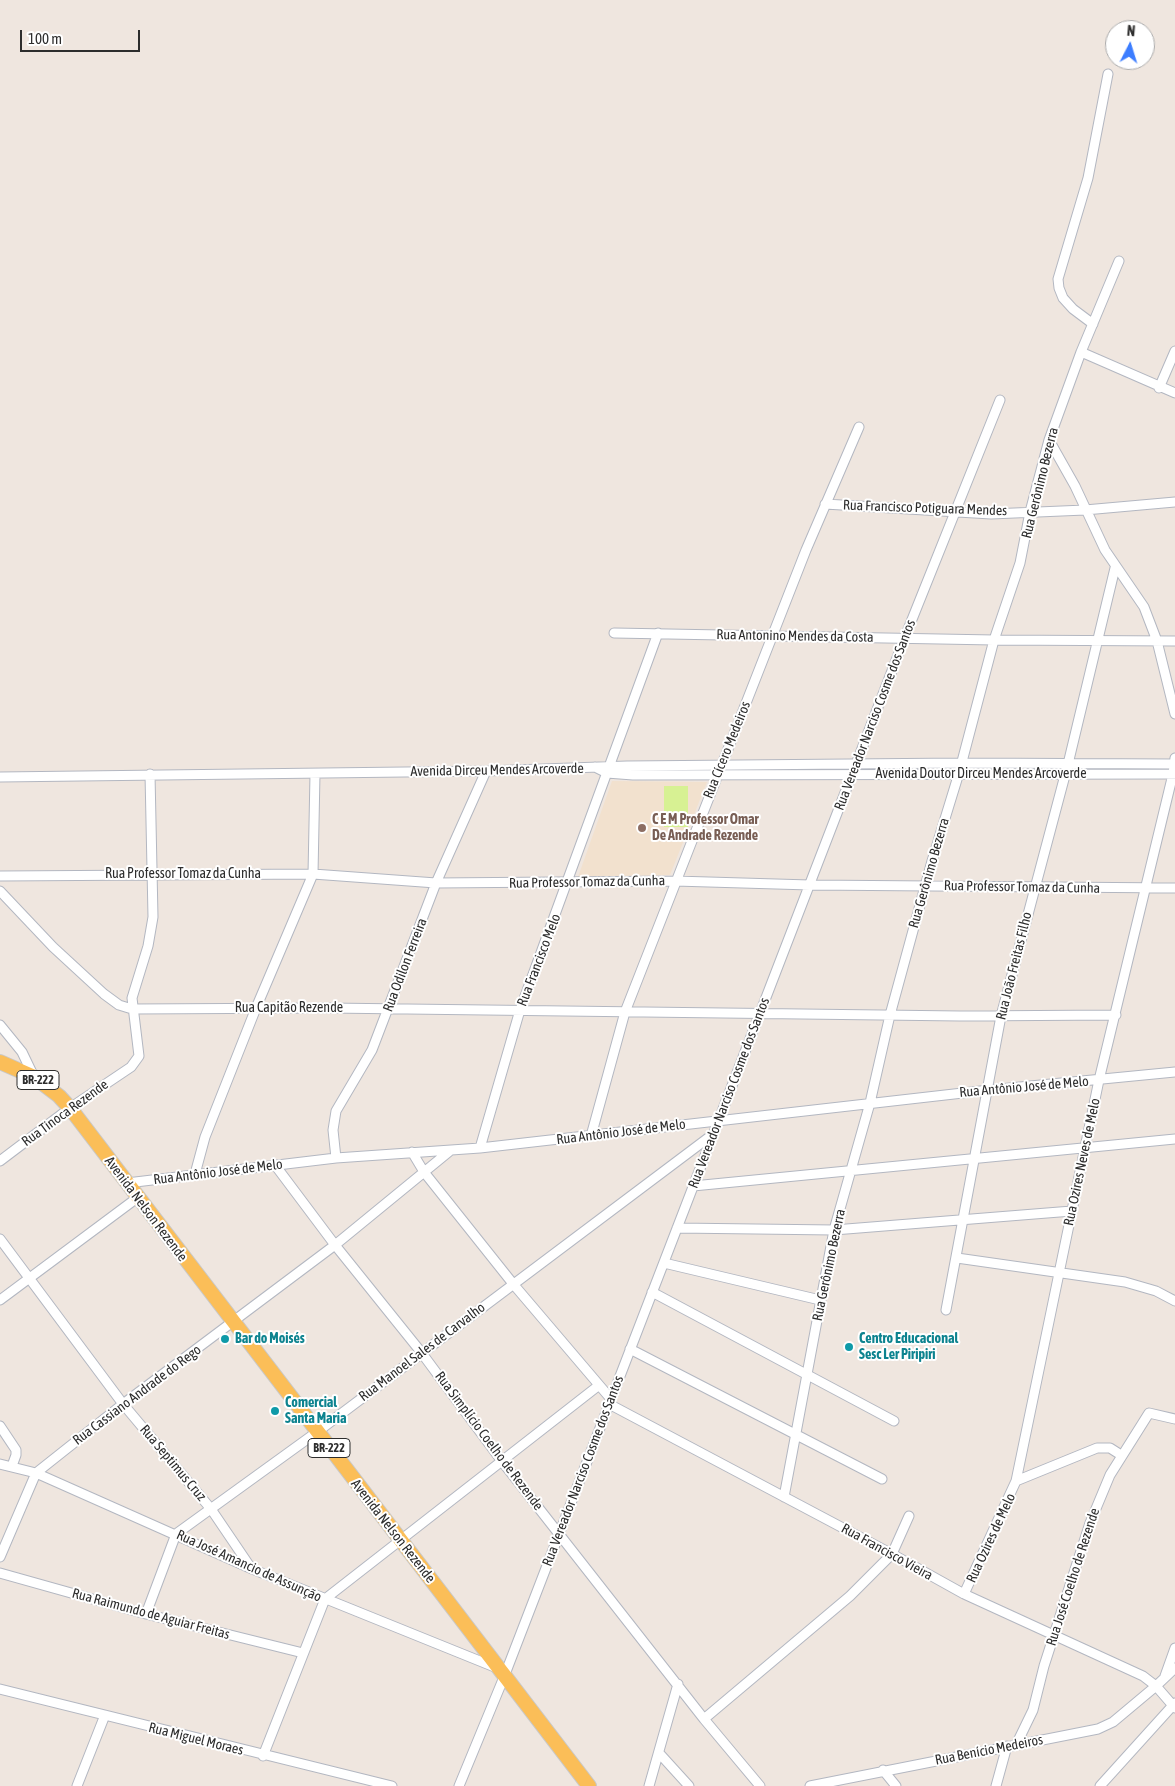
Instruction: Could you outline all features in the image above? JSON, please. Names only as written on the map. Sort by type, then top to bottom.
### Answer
[{"type":"main road","name":"BR-222","points":[[0,1062],[34,1077],[59,1096],[70,1108]]},
{"type":"main road","name":"Avenida Nelson Rezende","points":[[70,1108],[137,1198],[589,1786]]},
{"type":"street","points":[[1093,324],[1063,298],[1058,279],[1088,178],[1108,74]]},
{"type":"street","name":"Rua Gerônimo Bezerra","points":[[784,1497],[834,1230],[870,1103],[890,1015],[925,886],[959,773],[994,640],[1020,563],[1030,512],[1049,440],[1081,352],[1119,261]]},
{"type":"street","points":[[1159,388],[1175,351]]},
{"type":"street","points":[[1081,352],[1159,388],[1175,393]]},
{"type":"street","name":"Rua Vereador Narciso Cosme dos Santos","points":[[459,1786],[501,1673],[559,1533],[954,512],[1000,400]]},
{"type":"street","name":"Rua Cícero Medeiros","points":[[591,1136],[625,1012],[825,504],[859,427]]},
{"type":"street","points":[[1049,440],[1115,568],[1144,607],[1157,642],[1175,714]]},
{"type":"street","name":"Rua Francisco Potiguara Mendes","points":[[825,504],[954,512],[1030,512],[1085,510],[1175,502]]},
{"type":"street","name":"Rua João Freitas Filho","points":[[946,1310],[957,1258],[962,1220],[989,1090],[1001,1016],[1034,886],[1068,764],[1115,568]]},
{"type":"street","name":"Rua Antonino Mendes da Costa","points":[[614,633],[1098,642],[1157,642],[1175,640]]},
{"type":"street","name":"Rua Francisco Melo","points":[[480,1148],[499,1074],[520,1010],[658,633]]},
{"type":"street","name":"Rua Ozires Neves de Melo","points":[[1016,1481],[1099,1080],[1116,1015],[1144,888],[1174,774],[1175,758]]},
{"type":"street","name":"Avenida Doutor Dirceu Mendes Arcoverde","points":[[720,770],[961,763],[1175,764]]},
{"type":"street","name":"Avenida Dirceu Mendes Arcoverde","points":[[0,777],[150,774],[316,774],[596,767],[608,769]]},
{"type":"street","name":"Avenida Doutor Dirceu Mendes Arcoverde","points":[[608,769],[852,774],[1174,774]]},
{"type":"street","name":"Rua Odilon Ferreira","points":[[336,1158],[333,1130],[336,1111],[362,1069],[389,1008],[436,884],[486,771]]},
{"type":"street","points":[[132,1010],[133,989],[151,930],[153,874],[150,774]]},
{"type":"street","points":[[195,1174],[206,1137],[256,1008],[314,874],[316,774]]},
{"type":"street","name":"Rua Professor Tomaz da Cunha","points":[[0,876],[314,874],[436,884],[675,881],[810,885],[1175,888]]},
{"type":"street","name":"Rua Capitão Rezende","points":[[0,891],[52,947],[104,994],[119,1005],[132,1010],[389,1008],[760,1014],[1116,1015]]},
{"type":"street","name":"Rua Tinoca Rezende","points":[[0,1160],[70,1108],[131,1067],[139,1052],[132,1010]]},
{"type":"street","points":[[0,1026],[22,1052],[34,1077]]},
{"type":"street","name":"Rua Antônio José de Melo","points":[[127,1183],[336,1158],[480,1148],[870,1103],[1175,1072]]},
{"type":"street","name":"Rua Manoel Sales de Carvalho","points":[[176,1534],[212,1510],[317,1432],[712,1135]]},
{"type":"street","points":[[693,1186],[1175,1139]]},
{"type":"street","name":"Rua Cassiano Andrade do Rego","points":[[0,1557],[36,1473],[123,1404],[334,1245],[451,1150]]},
{"type":"street","name":"Rua Francisco Vieira","points":[[412,1152],[424,1172],[610,1401],[964,1594],[1054,1637],[1134,1672],[1156,1686],[1174,1706]]},
{"type":"street","name":"Rua Simplício Coelho de Rezende","points":[[275,1165],[334,1245],[421,1352],[502,1460],[704,1719],[760,1786]]},
{"type":"street","points":[[0,1300],[137,1198]]},
{"type":"street","points":[[677,1228],[834,1230],[1072,1211]]},
{"type":"street","name":"Rua Septimus Cruz","points":[[0,1239],[123,1404],[212,1510],[252,1569]]},
{"type":"street","points":[[957,1258],[1125,1282],[1156,1291],[1175,1301]]},
{"type":"street","points":[[664,1263],[820,1300]]},
{"type":"street","points":[[652,1292],[894,1421]]},
{"type":"street","points":[[630,1350],[882,1479]]},
{"type":"street","points":[[263,1756],[324,1599],[598,1386]]},
{"type":"street","name":"Rua José Coelho de Rezende","points":[[1017,1743],[1033,1710],[1054,1637],[1100,1496],[1121,1455],[1148,1419],[1149,1413],[1175,1418]]},
{"type":"street","points":[[0,1426],[16,1450],[12,1466]]},
{"type":"street","points":[[1016,1481],[1097,1448],[1110,1448],[1121,1455]]},
{"type":"street","name":"Rua José Amancio de Assunção","points":[[0,1464],[36,1473],[252,1569],[501,1673]]},
{"type":"street","name":"Rua Ozires de Melo","points":[[964,1594],[1016,1481]]},
{"type":"street","points":[[704,1719],[850,1596],[892,1554],[909,1516]]},
{"type":"street","points":[[146,1614],[176,1534]]},
{"type":"street","name":"Rua Raimundo de Aguiar Freitas","points":[[0,1573],[146,1614],[303,1653]]},
{"type":"street","points":[[1164,1679],[1175,1648]]},
{"type":"street","name":"Rua Benício Medeiros","points":[[810,1786],[1017,1743],[1098,1729],[1113,1722],[1175,1668]]},
{"type":"street","points":[[649,1786],[678,1684]]},
{"type":"street","name":"Rua Miguel Moraes","points":[[0,1689],[263,1756],[392,1786]]},
{"type":"street","points":[[1100,1786],[1174,1706]]},
{"type":"street","points":[[77,1786],[105,1715]]},
{"type":"street","points":[[996,1786],[1007,1746]]},
{"type":"street","points":[[659,1753],[689,1786]]},
{"type":"street","points":[[883,1770],[896,1786]]},
{"type":"shaded area","name":"C E M Professor Omar De Andrade Rezende","points":[[612,781],[707,782],[670,875],[578,877]]},
{"type":"green space","points":[[664,786],[688,786],[688,827],[664,827]]},
{"type":"place","name":"C E M Professor Omar De Andrade Rezende","points":[[642,828]]},
{"type":"place","name":"Bar do Moisés","points":[[225,1339]]},
{"type":"place","name":"Centro Educacional Sesc Ler Piripiri","points":[[849,1347]]},
{"type":"place","name":"Comercial Santa Maria","points":[[275,1411]]}]
